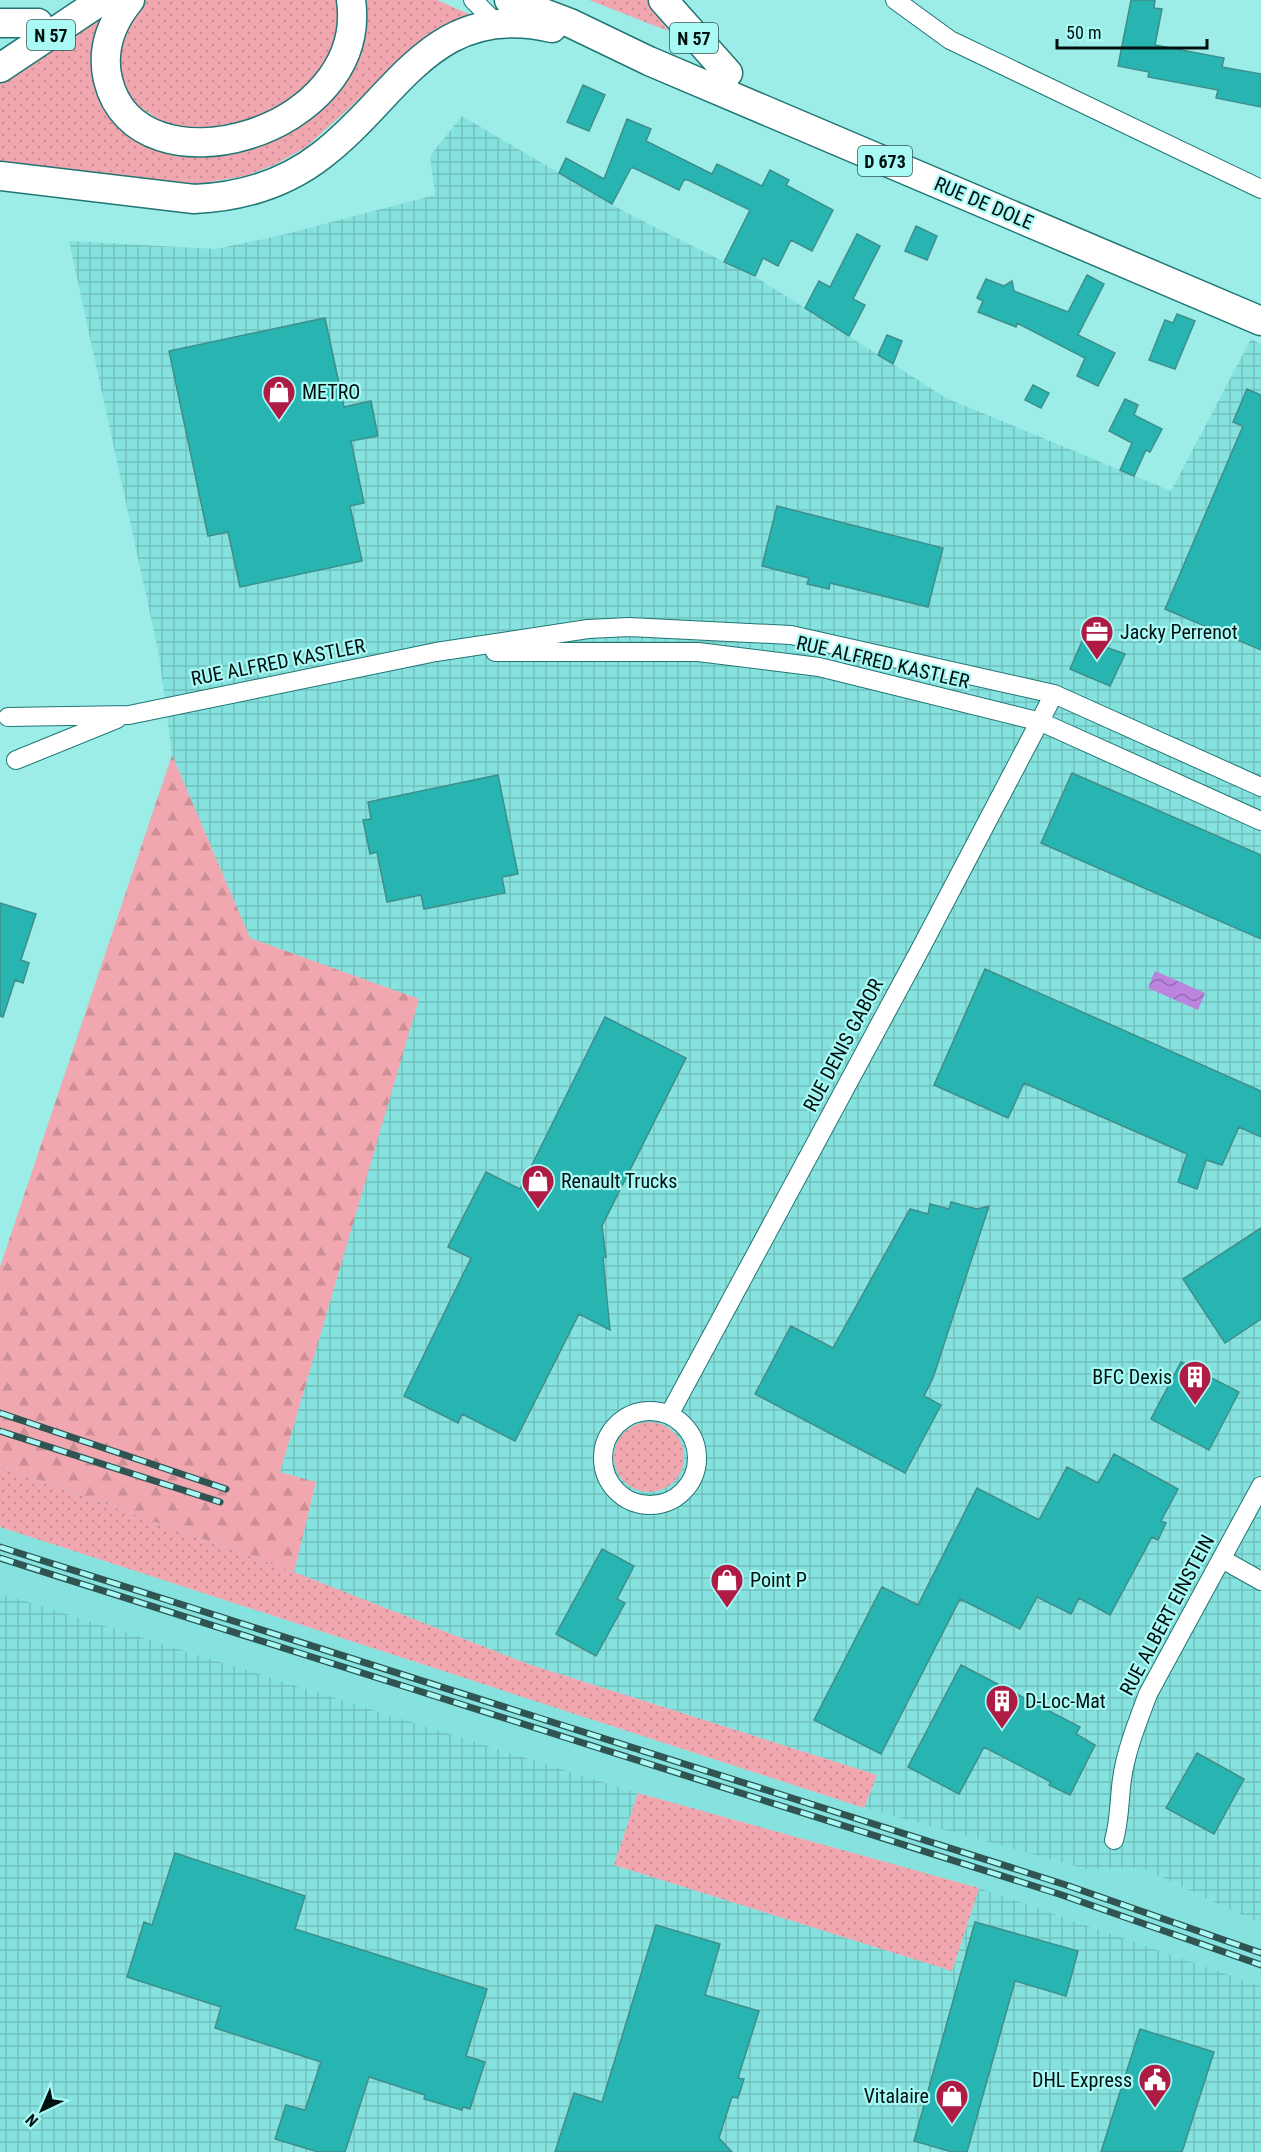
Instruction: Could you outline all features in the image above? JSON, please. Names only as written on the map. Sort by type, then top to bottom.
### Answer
[{"type":"main road","name":"N 57","points":[[0,47],[71,0]]},
{"type":"main road","name":"N 57","points":[[0,68],[102,0]]},
{"type":"main road","points":[[130,0],[111,30],[105,50],[106,71],[111,91],[120,107],[146,130],[179,142],[202,144],[239,138],[279,121],[298,110],[330,84],[340,69],[351,37],[353,17],[351,0]]},
{"type":"main road","name":"RUE DE DOLE","points":[[553,0],[1261,300]]},
{"type":"main road","name":"N 57","points":[[663,0],[728,73]]},
{"type":"main road","points":[[0,176],[194,199],[223,197],[250,191],[278,180],[320,157],[362,119],[407,68],[431,47],[502,12]]},
{"type":"main road","name":"RUE DE DOLE","points":[[502,12],[570,23],[649,61],[1261,321]]},
{"type":"main road","points":[[0,23],[38,23]]},
{"type":"street","name":"RUE DE DOLE","points":[[473,0],[502,12]]},
{"type":"street","points":[[895,0],[950,40],[1256,183]]},
{"type":"street","name":"RUE ALFRED KASTLER","points":[[16,760],[129,715],[436,652],[588,629],[629,627],[791,635],[1054,694],[1261,787]]},
{"type":"street","name":"RUE ALFRED KASTLER","points":[[436,652],[698,652],[819,667],[1041,722],[1261,821]]},
{"type":"street","name":"RUE DENIS GABOR","points":[[669,1415],[1054,694]]},
{"type":"street","name":"RUE ALFRED KASTLER","points":[[8,717],[129,715]]},
{"type":"street","points":[[653,1411],[669,1415],[688,1432],[695,1445],[697,1459],[694,1473],[688,1486],[669,1501],[645,1505],[630,1501],[616,1492],[607,1478],[603,1463],[604,1446],[611,1432],[622,1420],[637,1413],[653,1411]]},
{"type":"street","name":"RUE ALBERT EINSTEIN","points":[[1114,1840],[1120,1819],[1122,1778],[1136,1725],[1148,1694],[1261,1486]]},
{"type":"street","points":[[1222,1559],[1261,1581]]},
{"type":"shaded area","points":[[462,116],[625,212],[762,281],[946,398],[1171,491],[1251,339],[1261,344],[1261,1924],[1142,1868],[1086,1869],[864,1808],[877,1775],[528,1664],[294,1572],[316,1482],[280,1472],[418,999],[250,938],[172,755],[159,655],[69,241],[216,249],[282,235],[435,195],[430,156]]},
{"type":"shaded area","points":[[0,1527],[864,1808],[1086,1869],[1142,1868],[1261,1924],[1261,1986],[979,1888],[638,1793],[0,1593]]},
{"type":"shaded area","points":[[0,1593],[638,1793],[614,1865],[952,1971],[979,1888],[1261,1986],[1261,2152],[0,2152]]},
{"type":"green space","points":[[144,0],[340,0],[336,51],[293,101],[227,130],[177,131],[130,101],[117,69],[123,26]]},
{"type":"green space","points":[[362,0],[437,0],[471,15],[468,21],[399,63],[306,147],[276,164],[245,176],[192,185],[0,163],[0,80],[98,19],[102,21],[93,64],[97,90],[106,108],[119,124],[135,137],[153,147],[194,156],[214,155],[323,101],[344,84],[355,63],[358,50]]},
{"type":"green space","points":[[589,0],[647,0],[668,31]]},
{"type":"green space","points":[[172,755],[250,938],[419,999],[280,1472],[316,1482],[294,1572],[0,1466],[0,1267]]},
{"type":"green space","points":[[649,1422],[662,1425],[674,1432],[681,1444],[684,1457],[681,1470],[674,1482],[662,1489],[649,1492],[636,1489],[624,1482],[617,1470],[614,1457],[617,1444],[624,1432],[636,1425]]},
{"type":"green space","points":[[0,1466],[294,1572],[528,1664],[877,1775],[864,1808],[0,1527]]},
{"type":"green space","points":[[638,1793],[979,1888],[952,1971],[614,1865]]},
{"type":"water","points":[[1155,971],[1205,993],[1198,1010],[1148,988]]},
{"type":"building","points":[[1131,0],[1155,0],[1154,8],[1162,9],[1155,45],[1224,58],[1222,67],[1261,74],[1261,107],[1216,98],[1218,90],[1148,77],[1149,72],[1118,66]]},
{"type":"building","points":[[583,85],[605,95],[589,131],[567,122]]},
{"type":"building","points":[[627,119],[651,129],[646,141],[712,174],[717,164],[762,186],[770,170],[789,180],[786,185],[833,210],[812,251],[791,240],[778,266],[763,258],[755,276],[724,262],[750,210],[688,180],[684,180],[679,190],[634,168],[631,168],[612,204],[559,173],[566,158],[604,179]]},
{"type":"building","points":[[916,226],[937,236],[927,260],[905,251]]},
{"type":"building","points":[[857,234],[880,246],[853,299],[865,305],[849,336],[805,308],[819,281],[830,287]]},
{"type":"building","points":[[1087,275],[1104,284],[1078,335],[1115,353],[1098,386],[1077,376],[1085,358],[1017,323],[1016,327],[978,312],[983,301],[977,298],[986,279],[1004,286],[1012,281],[1014,291],[1068,312]]},
{"type":"building","points":[[1177,314],[1195,321],[1175,369],[1149,360],[1165,320],[1173,323]]},
{"type":"building","name":"METRO","points":[[325,318],[344,407],[371,401],[378,436],[351,441],[364,503],[350,506],[362,561],[240,587],[228,532],[208,536],[169,351]]},
{"type":"building","points":[[887,335],[902,341],[893,364],[878,355]]},
{"type":"building","points":[[1033,385],[1049,393],[1041,408],[1025,400]]},
{"type":"building","points":[[1247,389],[1261,395],[1261,650],[1165,609],[1243,426],[1233,422]]},
{"type":"building","points":[[1125,399],[1138,405],[1134,415],[1162,429],[1150,452],[1146,450],[1134,476],[1120,470],[1132,443],[1109,431]]},
{"type":"building","points":[[777,506],[943,548],[928,607],[830,583],[829,589],[807,584],[809,578],[762,566]]},
{"type":"building","name":"Jacky Perrenot","points":[[1083,639],[1125,654],[1110,686],[1070,669]]},
{"type":"building","points":[[1072,773],[1261,855],[1261,939],[1041,843]]},
{"type":"building","points":[[498,775],[518,874],[502,877],[505,893],[424,909],[421,895],[387,902],[377,852],[370,854],[363,820],[371,819],[368,802]]},
{"type":"building","points":[[0,903],[36,914],[21,960],[29,963],[23,983],[15,980],[3,1017],[0,1016]]},
{"type":"building","points":[[985,969],[1261,1091],[1261,1137],[1239,1127],[1222,1165],[1206,1160],[1197,1189],[1178,1182],[1187,1154],[1024,1083],[1008,1118],[934,1085]]},
{"type":"building","name":"Renault Trucks","points":[[605,1017],[686,1058],[602,1226],[610,1330],[579,1314],[515,1441],[462,1414],[458,1423],[404,1396],[471,1258],[448,1247],[486,1172],[520,1189]]},
{"type":"building","points":[[951,1202],[977,1209],[989,1206],[933,1378],[924,1396],[941,1405],[905,1473],[755,1394],[791,1326],[833,1348],[910,1209],[928,1214],[930,1204],[949,1209]]},
{"type":"building","points":[[1261,1228],[1261,1319],[1225,1343],[1183,1279]]},
{"type":"building","name":"BFC Dexis","points":[[1181,1362],[1239,1392],[1209,1450],[1151,1419]]},
{"type":"building","points":[[1114,1454],[1178,1489],[1161,1521],[1166,1523],[1158,1540],[1152,1537],[1110,1615],[1079,1598],[1071,1614],[1037,1597],[1020,1629],[960,1599],[881,1754],[814,1720],[882,1587],[918,1605],[977,1488],[1039,1520],[1067,1467],[1098,1483]]},
{"type":"building","points":[[602,1549],[634,1566],[617,1599],[625,1603],[596,1656],[556,1634]]},
{"type":"building","name":"D-Loc-Mat","points":[[961,1665],[1080,1727],[1076,1734],[1095,1745],[1070,1795],[1049,1785],[1051,1782],[984,1747],[959,1794],[908,1767]]},
{"type":"building","points":[[1197,1753],[1244,1779],[1214,1834],[1166,1808]]},
{"type":"building","points":[[175,1853],[305,1896],[295,1929],[487,1989],[466,2056],[485,2062],[470,2109],[463,2107],[462,2110],[424,2099],[425,2095],[369,2077],[345,2152],[318,2152],[275,2139],[286,2105],[305,2110],[321,2062],[215,2028],[221,2007],[127,1977],[144,1922],[152,1925]]},
{"type":"building","points":[[975,1922],[1078,1951],[1066,1996],[1015,1981],[967,2152],[952,2152],[914,2141]]},
{"type":"building","points":[[656,1925],[720,1944],[705,1995],[759,2011],[738,2078],[744,2079],[738,2098],[732,2097],[719,2138],[732,2152],[555,2152],[574,2093],[602,2102]]},
{"type":"building","name":"DHL Express","points":[[1140,2029],[1214,2052],[1182,2152],[1101,2152]]},
{"type":"railway","points":[[0,1413],[226,1489]]},
{"type":"railway","points":[[0,1431],[220,1502]]},
{"type":"railway","points":[[0,1547],[1066,1885],[1261,1953]]},
{"type":"railway","points":[[0,1558],[1062,1895],[1261,1965]]},
{"type":"place","name":"METRO","points":[[279,421]]},
{"type":"place","name":"Jacky Perrenot","points":[[1097,661]]},
{"type":"place","name":"Renault Trucks","points":[[538,1210]]},
{"type":"place","name":"BFC Dexis","points":[[1195,1406]]},
{"type":"place","name":"Point P","points":[[727,1609]]},
{"type":"place","name":"D-Loc-Mat","points":[[1002,1730]]},
{"type":"place","name":"DHL Express","points":[[1155,2109]]},
{"type":"place","name":"Vitalaire","points":[[952,2125]]}]
